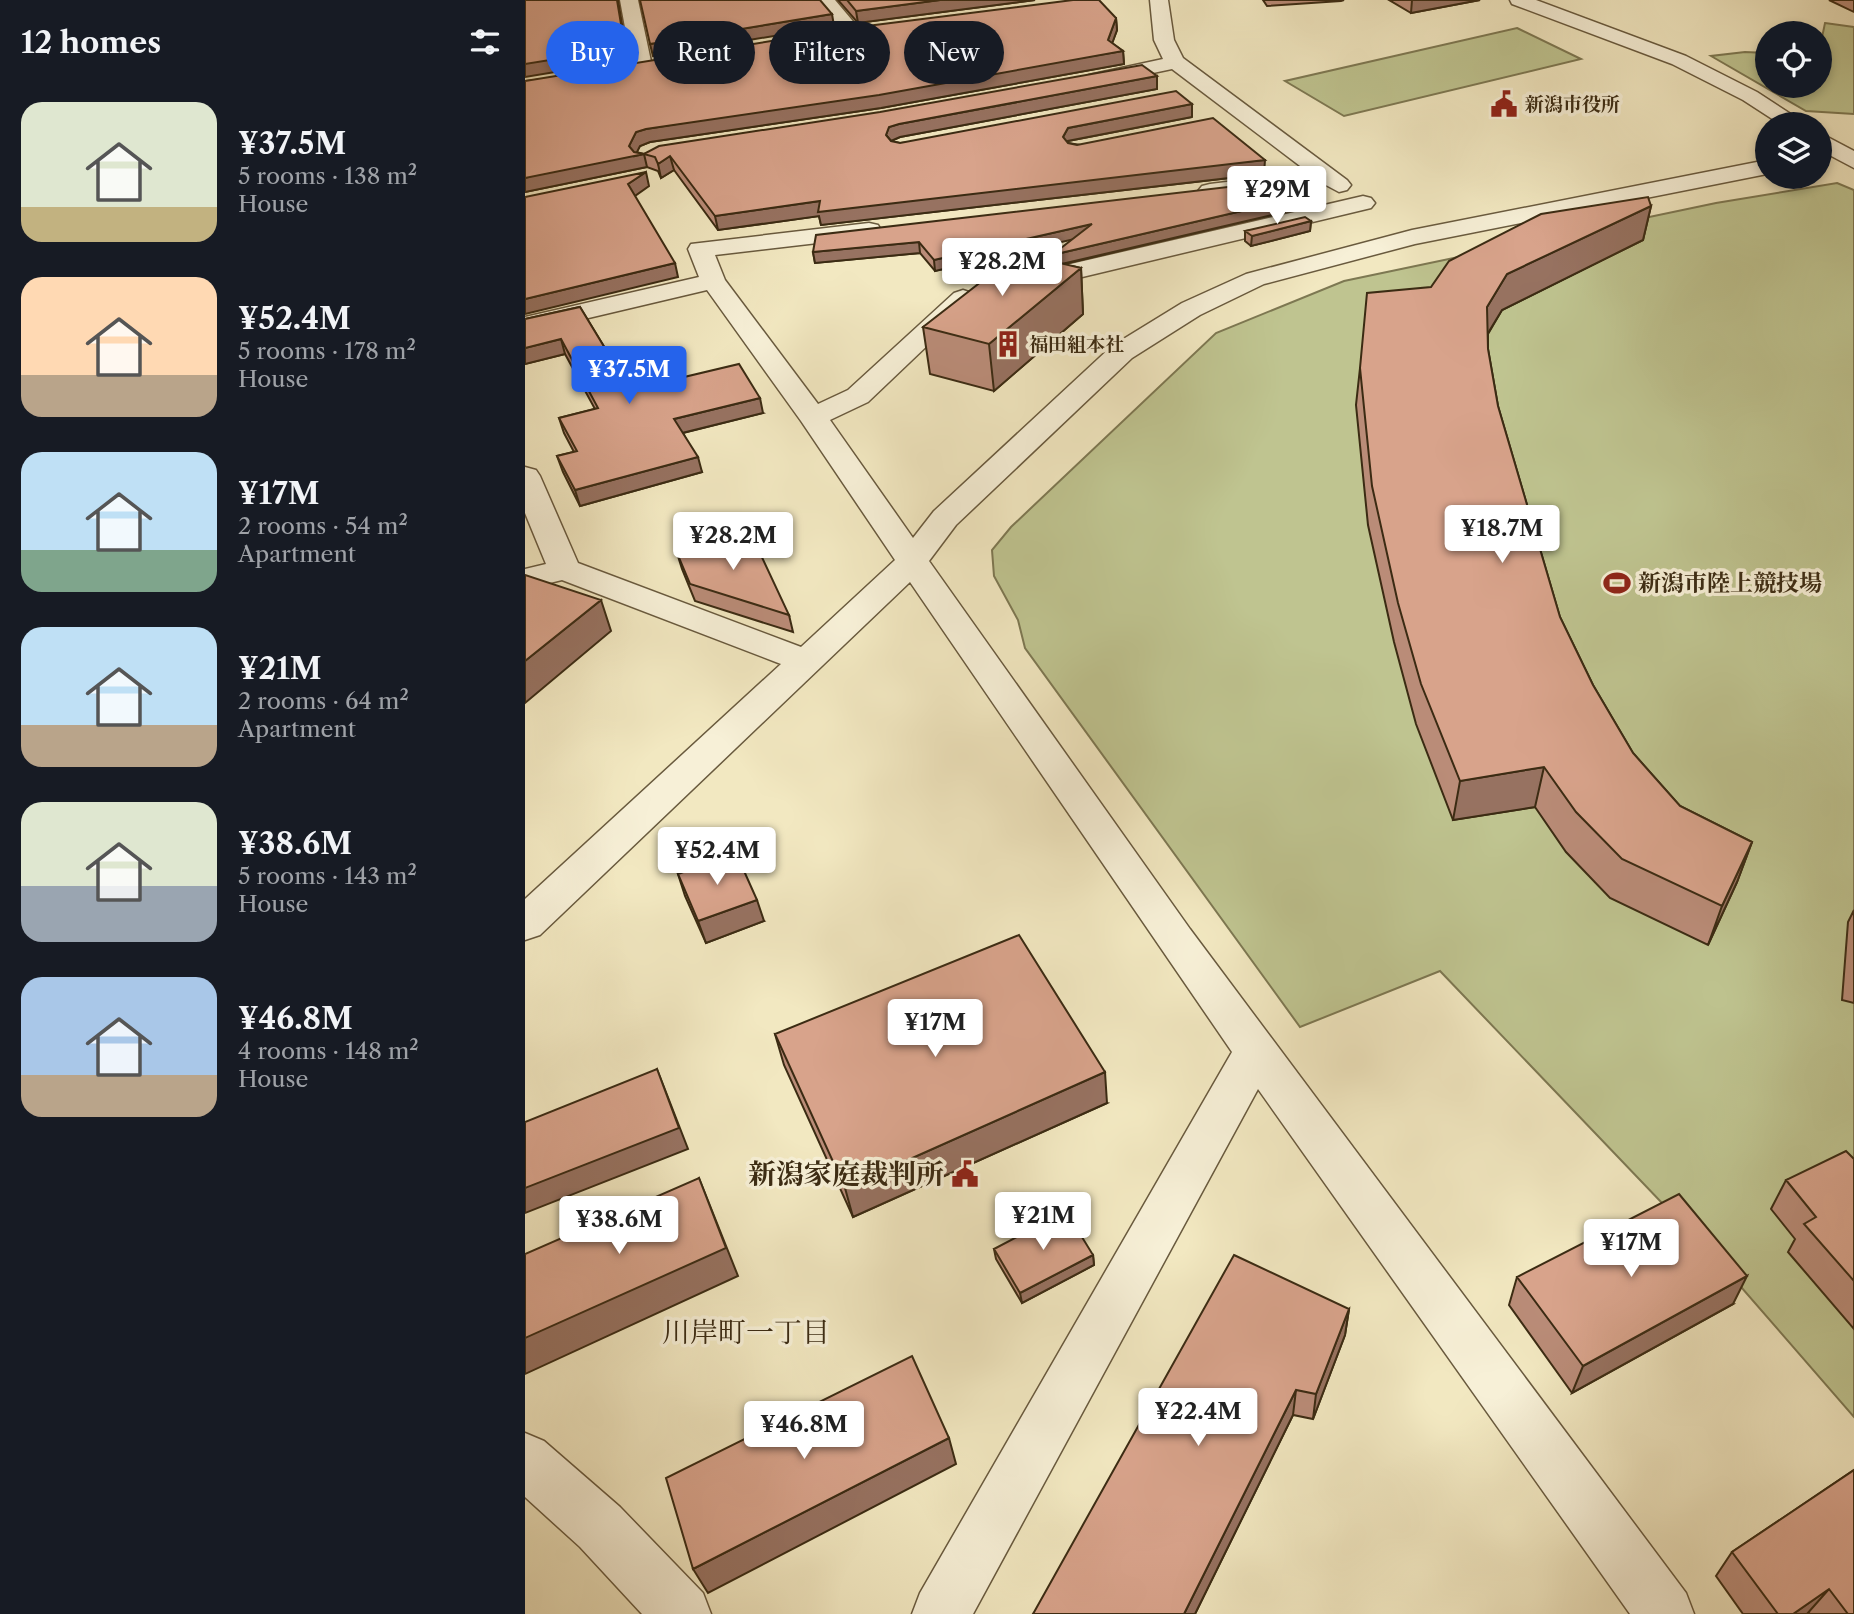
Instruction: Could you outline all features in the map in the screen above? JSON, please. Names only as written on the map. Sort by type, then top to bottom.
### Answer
[{"type":"street","points":[[629,0],[642,66]]},
{"type":"street","points":[[825,0],[843,21]]},
{"type":"street","points":[[1159,0],[1162,39],[1166,51],[1176,62],[1388,220]]},
{"type":"street","points":[[1518,0],[1679,60],[1776,112]]},
{"type":"street","points":[[1079,82],[1176,62]]},
{"type":"street","points":[[1182,93],[1209,88]]},
{"type":"street","points":[[1220,120],[1246,115]]},
{"type":"street","points":[[1832,147],[1851,157]]},
{"type":"street","points":[[1832,158],[1851,157]]},
{"type":"street","points":[[813,416],[858,396],[964,297],[1388,220],[1755,169]]},
{"type":"street","points":[[1191,193],[1328,177]]},
{"type":"street","points":[[525,924],[913,561],[945,518],[1122,352],[1191,309],[1388,220]]},
{"type":"street","points":[[890,228],[700,249],[713,281],[813,416],[1255,1052],[1665,1614]]},
{"type":"street","points":[[525,325],[713,281]]},
{"type":"street","points":[[525,476],[564,569]]},
{"type":"street","points":[[525,579],[564,569],[805,661]]},
{"type":"street","points":[[941,1614],[1255,1052]]},
{"type":"street","points":[[525,1460],[600,1527],[682,1614]]},
{"type":"green space","points":[[1832,24],[1854,27],[1854,114],[1806,111],[1784,98],[1832,98]]},
{"type":"green space","points":[[1517,28],[1581,59],[1344,116],[1285,81]]},
{"type":"green space","points":[[1755,52],[1755,81],[1711,56]]},
{"type":"green space","points":[[1837,183],[1854,190],[1854,1417],[1728,1272],[1440,971],[1300,1027],[1025,648],[1018,620],[994,576],[992,550],[1011,527],[1216,333],[1344,281],[1716,203],[1801,189],[1832,189],[1832,184]]},
{"type":"building","points":[[525,0],[617,0],[620,21],[546,21],[546,61],[525,64]]},
{"type":"building","points":[[640,0],[820,0],[832,14],[790,21],[769,21],[769,24],[755,27],[755,21],[653,21],[653,44],[650,44]]},
{"type":"building","points":[[847,0],[940,0],[856,11]]},
{"type":"building","points":[[1073,0],[1099,0],[1116,18],[1108,40],[1123,51],[1004,72],[1004,21],[906,21]]},
{"type":"building","points":[[904,21],[904,84],[940,84],[646,129],[636,132],[629,146],[634,152],[644,154],[525,178],[525,81],[546,78],[546,84],[639,84],[639,62],[653,60],[653,84],[755,84],[755,44],[769,41],[769,84],[890,84],[890,23]]},
{"type":"building","points":[[1142,65],[1157,76],[899,124],[889,127],[886,135],[891,141],[900,143],[1176,91],[1192,104],[1068,128],[1063,137],[1068,143],[1077,145],[1213,118],[1265,160],[818,212],[820,201],[715,216],[670,156],[658,164],[655,157],[644,154],[659,146],[880,112]]},
{"type":"building","points":[[646,172],[628,184],[675,263],[525,299],[525,197]]},
{"type":"building","points":[[1262,183],[1285,201],[1052,255],[1092,224],[934,260],[919,242],[813,252],[816,235]]},
{"type":"building","points":[[1648,197],[1651,206],[1507,274],[1487,307],[1488,349],[1498,406],[1560,617],[1593,685],[1633,753],[1680,806],[1752,842],[1722,906],[1622,859],[1576,812],[1544,767],[1460,781],[1421,684],[1398,603],[1372,486],[1360,368],[1367,293],[1431,287],[1449,261],[1541,214]]},
{"type":"building","points":[[1305,217],[1311,221],[1252,236],[1245,231]]},
{"type":"building","points":[[1018,253],[1081,268],[989,344],[923,327]]},
{"type":"building","points":[[580,307],[628,386],[682,373],[684,377],[739,364],[760,398],[674,419],[698,457],[575,490],[557,456],[577,451],[559,418],[598,408],[561,339],[525,348],[525,319]]},
{"type":"building","points":[[751,534],[789,615],[690,584],[677,553]]},
{"type":"building","points":[[525,575],[601,600],[525,661]]},
{"type":"building","points":[[736,853],[757,900],[698,921],[678,874]]},
{"type":"building","points":[[1019,935],[1105,1072],[845,1188],[775,1034]]},
{"type":"building","points":[[657,1069],[679,1128],[525,1188],[525,1122]]},
{"type":"building","points":[[1846,1151],[1854,1159],[1854,1281],[1804,1224],[1816,1217],[1786,1180]]},
{"type":"building","points":[[699,1178],[726,1248],[525,1338],[525,1254]]},
{"type":"building","points":[[1679,1194],[1747,1276],[1583,1366],[1517,1277]]},
{"type":"building","points":[[1066,1211],[1093,1255],[1020,1293],[994,1249]]},
{"type":"building","points":[[1234,1255],[1349,1309],[1316,1394],[1296,1390],[1184,1614],[1033,1614]]},
{"type":"building","points":[[912,1356],[949,1438],[693,1569],[666,1478]]},
{"type":"building","points":[[1854,1470],[1854,1614],[1848,1614],[1829,1589],[1793,1614],[1778,1614],[1732,1552]]},
{"type":"place","name":"新潟市役所","points":[[1504,104]]},
{"type":"place","name":"福田組本社","points":[[1008,344]]},
{"type":"place","name":"新潟市陸上競技場","points":[[1617,583]]},
{"type":"place","name":"新潟家庭裁判所","points":[[965,1174]]},
{"type":"district","name":"川岸町一丁目","points":[[746,1332]]}]
